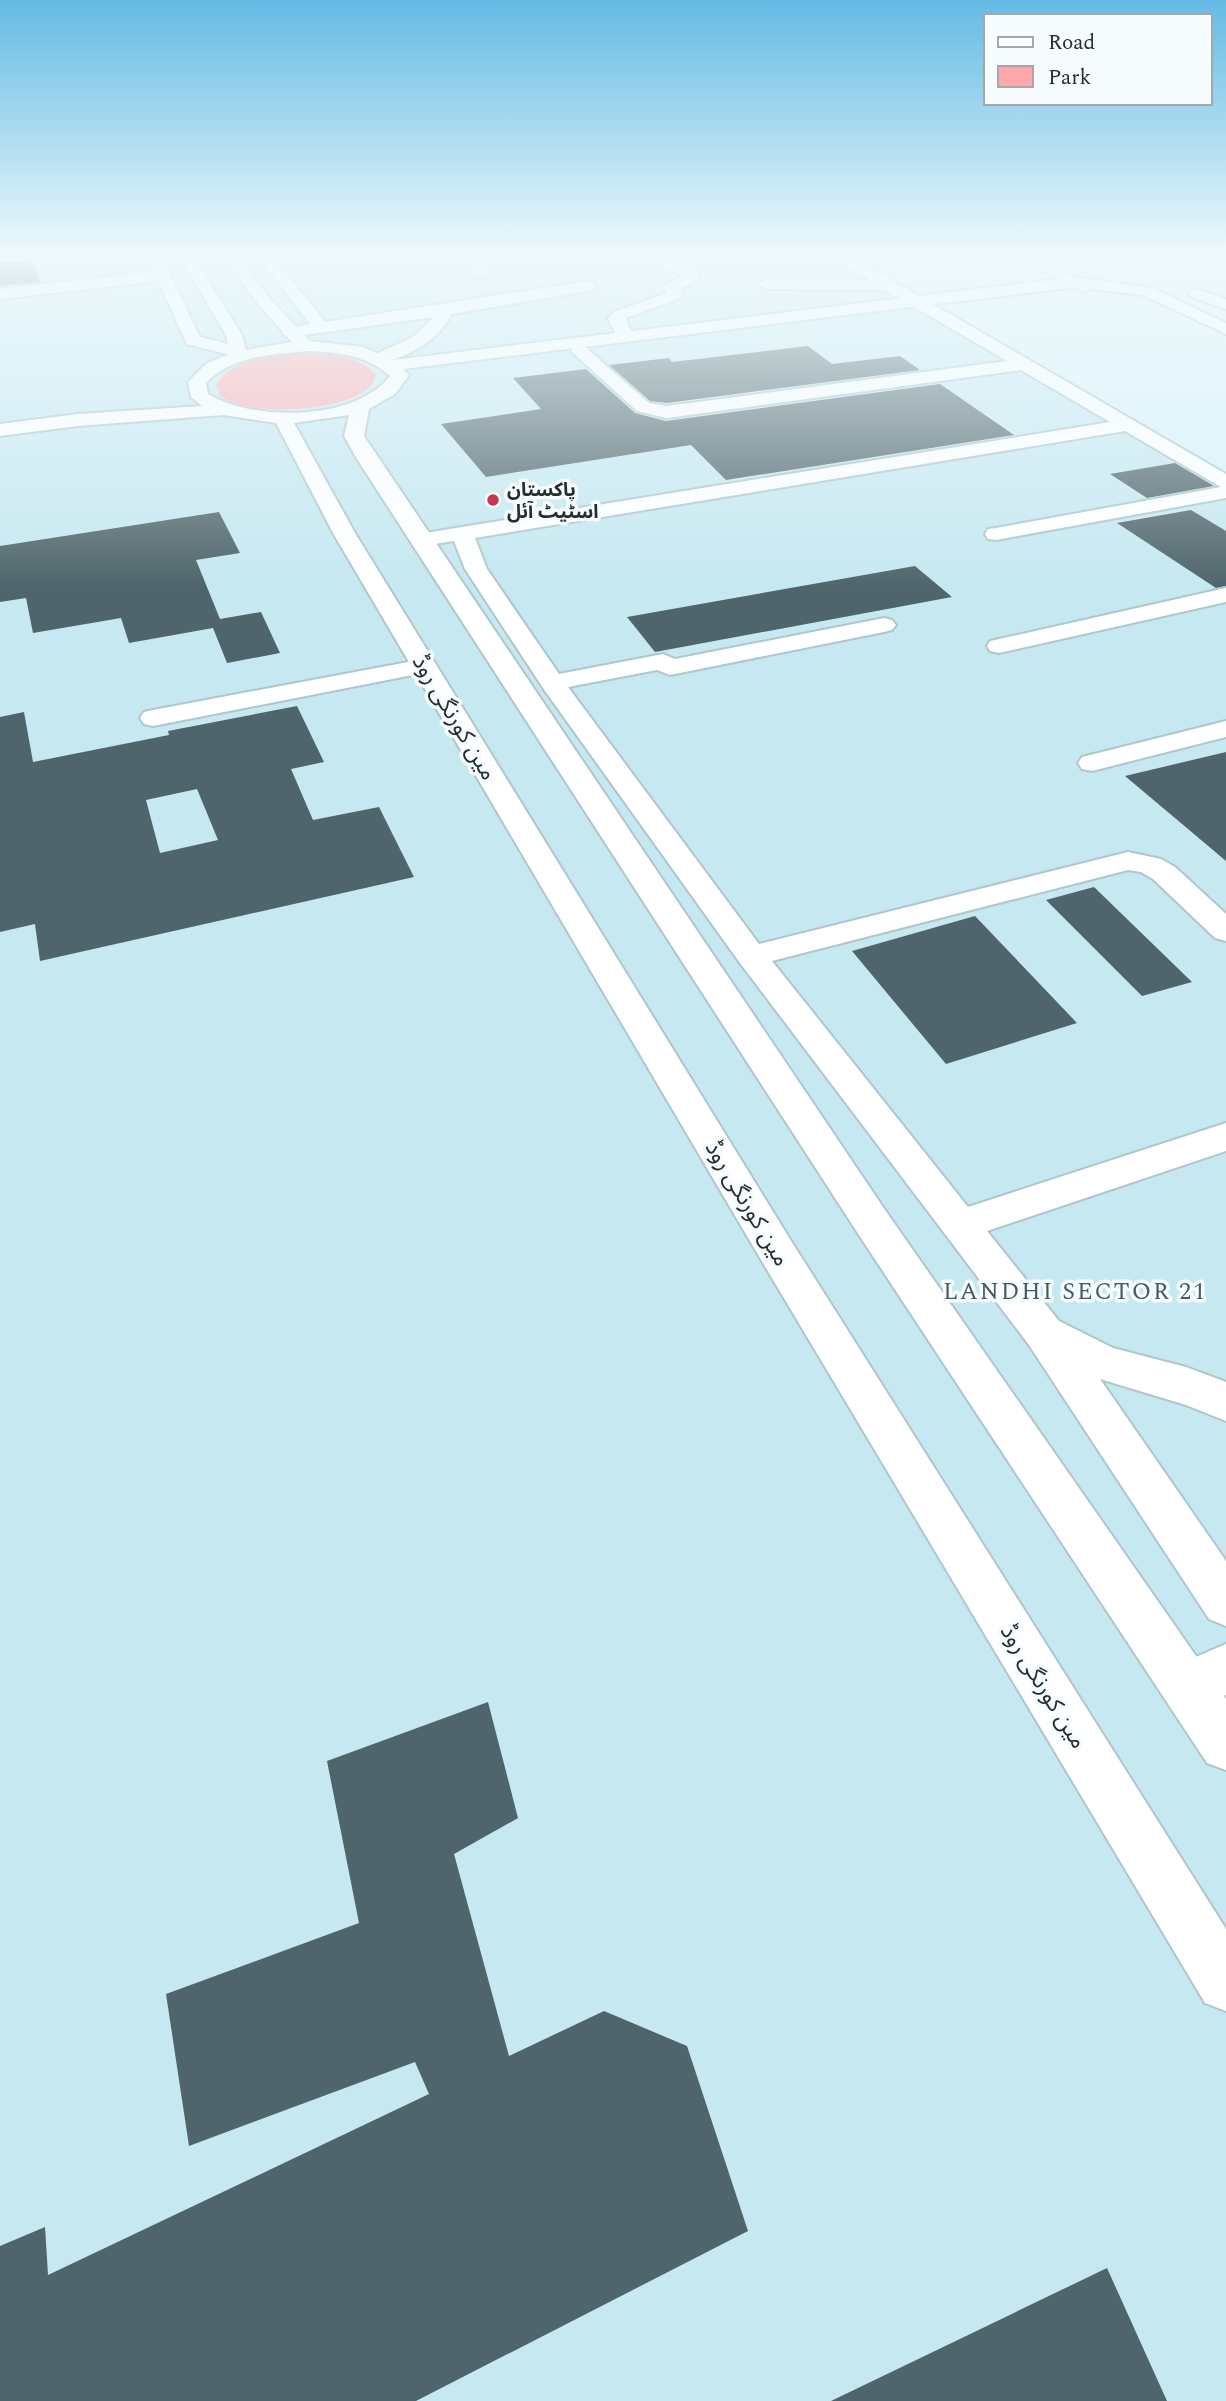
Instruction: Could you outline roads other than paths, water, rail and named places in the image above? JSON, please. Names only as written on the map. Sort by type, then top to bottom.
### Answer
[{"type":"main road","points":[[219,364],[190,383],[200,397],[222,410]]},
{"type":"main road","points":[[385,364],[415,364]]},
{"type":"main road","points":[[391,366],[407,364]]},
{"type":"main road","points":[[594,364],[643,407],[667,412],[1025,364]]},
{"type":"main road","points":[[1025,364],[1226,482]]},
{"type":"main road","points":[[0,430],[78,420],[222,410],[281,417],[323,414],[360,406],[391,389],[391,366]]},
{"type":"main road","points":[[0,415],[110,399]]},
{"type":"main road","points":[[360,406],[354,436],[421,540],[871,1221],[1207,1677],[1226,1744]]},
{"type":"main road","name":"مین کورنگی روڈ","points":[[281,417],[299,443],[344,533],[782,1259],[1226,1982]]},
{"type":"main road","points":[[421,540],[1128,425]]},
{"type":"main road","points":[[1181,456],[1226,458]]},
{"type":"main road","points":[[996,534],[1226,492]]},
{"type":"main road","points":[[462,533],[476,569],[552,683],[751,956],[1044,1333],[1226,1602]]},
{"type":"main road","points":[[999,646],[1226,595]]},
{"type":"main road","points":[[552,683],[663,661],[670,668],[884,625]]},
{"type":"main road","points":[[153,718],[424,666]]},
{"type":"main road","points":[[1092,763],[1226,729]]},
{"type":"main road","points":[[751,956],[1128,861],[1150,865],[1164,873],[1226,931]]},
{"type":"main road","points":[[960,1225],[1226,1137]]},
{"type":"main road","points":[[1044,1333],[1078,1353],[1116,1367],[1194,1388],[1226,1401]]},
{"type":"place","name":"پاکستان اسٹیٹ آئل","points":[[493,500]]},
{"type":"district","name":"LANDHI SECTOR 21","points":[[1075,1291]]}]
